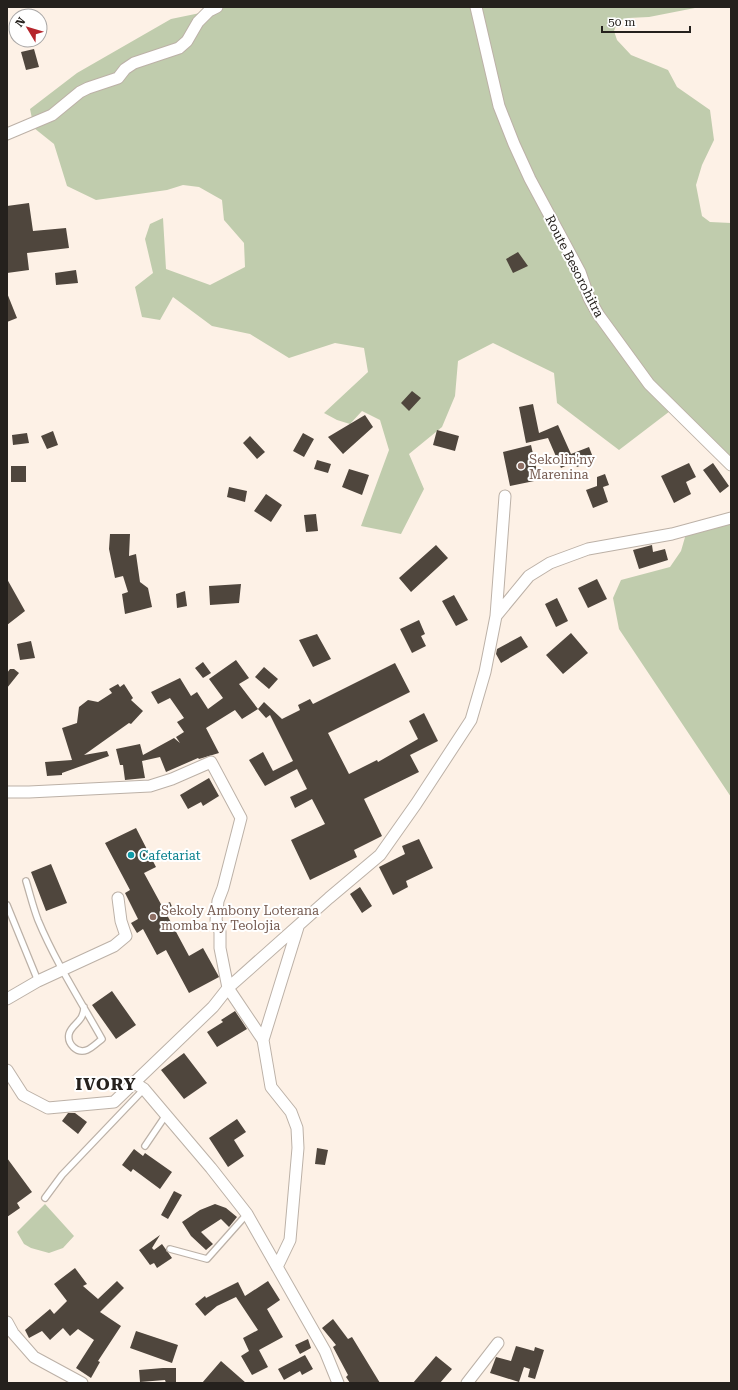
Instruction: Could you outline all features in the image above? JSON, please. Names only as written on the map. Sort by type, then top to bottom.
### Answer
[{"type":"street","points":[[7,134],[52,115],[84,90],[118,78],[125,69],[134,63],[179,48],[187,41],[198,22],[209,11],[217,7]]},
{"type":"street","name":"Route Besorohitra","points":[[476,7],[499,106],[530,179],[580,272],[589,298],[598,314],[649,384],[731,466]]},
{"type":"street","points":[[7,1070],[23,1095],[48,1108],[114,1102],[133,1082],[213,1007],[228,988],[329,898],[380,855],[416,804],[470,720],[485,672],[496,616],[505,496]]},
{"type":"street","points":[[496,616],[529,576],[550,563],[588,549],[672,534],[731,518]]},
{"type":"street","points":[[7,792],[37,792],[150,786],[172,779],[211,762],[240,818],[223,888],[218,901],[216,920],[220,932],[220,948],[228,988],[263,1040],[270,1087],[291,1112],[297,1128],[298,1148],[290,1240],[277,1267]]},
{"type":"street","points":[[7,999],[38,981],[63,971],[114,946],[126,936],[120,921],[118,898]]},
{"type":"street","points":[[263,1040],[298,926]]},
{"type":"street","points":[[133,1082],[144,1089],[211,1168],[247,1214],[325,1351],[338,1383]]},
{"type":"street","points":[[7,1322],[13,1333],[34,1357],[82,1383]]},
{"type":"street","points":[[467,1383],[498,1343]]},
{"type":"lane","points":[[26,882],[38,919],[63,971],[84,1007],[102,1039],[87,1050],[79,1051],[73,1047],[69,1041],[69,1034],[72,1028],[82,1017],[84,1007]]},
{"type":"lane","points":[[7,905],[38,981]]},
{"type":"lane","points":[[45,1198],[62,1175],[144,1089]]},
{"type":"lane","points":[[145,1146],[166,1115]]},
{"type":"lane","points":[[170,1249],[208,1259],[247,1214]]},
{"type":"green space","points":[[229,7],[700,7],[649,17],[628,18],[618,21],[614,31],[617,40],[631,55],[668,70],[677,87],[710,110],[714,140],[702,165],[696,185],[702,216],[710,222],[731,223],[731,460],[674,408],[619,450],[557,403],[554,373],[493,343],[458,361],[455,396],[442,427],[409,454],[424,489],[401,534],[361,526],[389,450],[380,420],[362,411],[350,424],[337,420],[324,413],[368,372],[364,348],[335,343],[289,358],[250,334],[212,326],[173,297],[160,320],[142,317],[135,287],[153,273],[145,239],[150,224],[163,218],[166,269],[210,285],[245,267],[244,243],[224,220],[222,200],[199,187],[183,185],[167,190],[96,200],[67,186],[54,144],[34,128],[30,109],[77,73],[171,19]]},
{"type":"green space","points":[[731,516],[731,797],[619,629],[613,598],[621,580],[670,567],[681,551],[688,527]]},
{"type":"green space","points":[[45,1204],[74,1236],[63,1248],[49,1253],[31,1248],[24,1244],[17,1232]]},
{"type":"building","points":[[34,49],[39,67],[26,70],[21,52]]},
{"type":"building","points":[[29,203],[33,231],[66,228],[69,248],[27,253],[29,270],[7,273],[7,206]]},
{"type":"building","points":[[518,252],[528,266],[513,273],[506,259]]},
{"type":"building","points":[[76,270],[78,283],[56,285],[55,273]]},
{"type":"building","points":[[7,293],[17,318],[7,322]]},
{"type":"building","points":[[412,391],[421,398],[409,411],[401,403]]},
{"type":"building","points":[[533,404],[539,433],[558,425],[571,454],[589,447],[594,460],[577,467],[574,462],[561,468],[548,438],[526,443],[519,407]]},
{"type":"building","points":[[365,415],[373,427],[343,454],[328,437]]},
{"type":"building","points":[[437,430],[459,436],[455,451],[433,445]]},
{"type":"building","points":[[53,431],[58,445],[47,449],[41,436]]},
{"type":"building","points":[[27,433],[29,443],[13,445],[12,435]]},
{"type":"building","points":[[303,433],[314,439],[304,457],[293,451]]},
{"type":"building","points":[[250,436],[265,452],[257,459],[243,443]]},
{"type":"building","name":"Sekolin'ny Marenina","points":[[531,445],[539,480],[510,486],[503,452]]},
{"type":"building","points":[[317,460],[331,464],[328,473],[314,469]]},
{"type":"building","points":[[689,463],[696,477],[686,482],[691,494],[674,503],[661,476]]},
{"type":"building","points":[[713,463],[729,486],[720,493],[703,470]]},
{"type":"building","points":[[11,466],[26,466],[26,482],[11,482]]},
{"type":"building","points":[[349,469],[369,475],[362,495],[342,487]]},
{"type":"building","points":[[605,474],[609,485],[603,487],[608,502],[593,508],[586,490],[597,486],[597,477]]},
{"type":"building","points":[[229,487],[247,491],[245,502],[227,497]]},
{"type":"building","points":[[266,494],[282,505],[271,522],[254,511]]},
{"type":"building","points":[[316,514],[318,531],[306,532],[304,515]]},
{"type":"building","points":[[110,534],[130,534],[129,556],[136,554],[140,582],[148,588],[152,607],[125,614],[122,594],[128,592],[123,576],[115,578],[109,549]]},
{"type":"building","points":[[436,545],[448,558],[411,592],[399,578]]},
{"type":"building","points":[[652,545],[653,552],[665,549],[668,560],[639,569],[633,550]]},
{"type":"building","points":[[7,579],[25,611],[7,625]]},
{"type":"building","points":[[597,579],[607,599],[588,608],[578,588]]},
{"type":"building","points":[[241,584],[239,603],[210,605],[209,586]]},
{"type":"building","points":[[185,591],[187,606],[177,608],[176,594]]},
{"type":"building","points":[[454,595],[468,620],[456,626],[442,601]]},
{"type":"building","points":[[557,598],[568,621],[556,627],[545,604]]},
{"type":"building","points":[[419,620],[425,634],[421,636],[426,646],[412,653],[400,629]]},
{"type":"building","points":[[571,633],[588,653],[563,674],[546,655]]},
{"type":"building","points":[[317,634],[331,659],[313,667],[299,640]]},
{"type":"building","points":[[521,636],[528,647],[501,663],[496,654],[497,649]]},
{"type":"building","points":[[31,641],[35,658],[20,660],[17,644]]},
{"type":"building","points":[[236,660],[249,678],[239,684],[258,709],[242,719],[235,710],[206,728],[219,753],[199,759],[198,758],[166,772],[160,757],[142,761],[145,778],[125,780],[123,765],[120,765],[116,749],[140,744],[143,755],[174,738],[180,743],[176,737],[184,732],[177,722],[184,718],[170,698],[158,704],[151,692],[180,678],[191,696],[197,692],[208,709],[223,698],[209,679]]},
{"type":"building","points":[[203,662],[211,673],[203,678],[195,668]]},
{"type":"building","points":[[395,663],[410,692],[328,733],[349,774],[377,760],[378,762],[418,739],[409,721],[424,713],[438,741],[410,755],[419,772],[364,799],[382,836],[354,850],[357,857],[310,880],[291,840],[325,824],[312,799],[295,808],[290,797],[307,789],[297,769],[265,786],[249,760],[263,752],[273,771],[293,761],[270,715],[266,718],[258,709],[264,702],[282,719],[300,710],[298,705],[310,699],[313,704]]},
{"type":"building","points":[[264,667],[278,679],[269,689],[255,677]]},
{"type":"building","points":[[10,669],[14,669],[19,673],[7,688],[7,673]]},
{"type":"building","points":[[118,684],[120,687],[124,684],[133,698],[131,700],[143,711],[131,724],[129,723],[84,755],[107,751],[109,756],[62,773],[62,775],[47,776],[45,762],[72,760],[62,728],[77,723],[79,707],[88,700],[98,702],[112,693],[109,689]]},
{"type":"building","points":[[209,778],[219,796],[203,806],[201,802],[188,809],[180,795]]},
{"type":"building","points":[[136,828],[156,867],[144,873],[162,906],[170,902],[174,911],[167,915],[189,956],[203,948],[219,977],[189,993],[166,950],[157,955],[143,929],[137,933],[131,923],[138,919],[125,893],[130,890],[105,843]]},
{"type":"building","points":[[419,839],[433,868],[406,881],[408,887],[393,895],[379,867],[405,854],[402,846]]},
{"type":"building","points":[[51,864],[67,903],[46,911],[31,872]]},
{"type":"building","points":[[360,887],[372,906],[362,913],[350,894]]},
{"type":"building","points":[[112,991],[136,1025],[116,1039],[92,1005]]},
{"type":"building","points":[[235,1011],[247,1029],[217,1047],[207,1032],[223,1022],[221,1020]]},
{"type":"building","points":[[184,1053],[207,1083],[184,1099],[161,1070]]},
{"type":"building","points":[[68,1113],[75,1113],[87,1122],[78,1134],[62,1121]]},
{"type":"building","points":[[237,1119],[246,1132],[234,1140],[244,1156],[228,1167],[209,1138]]},
{"type":"building","points":[[317,1148],[328,1150],[325,1165],[315,1164]]},
{"type":"building","points":[[134,1149],[143,1156],[145,1153],[172,1172],[160,1189],[133,1169],[131,1172],[122,1165]]},
{"type":"building","points":[[7,1158],[32,1192],[17,1203],[20,1208],[7,1217]]},
{"type":"building","points":[[174,1191],[182,1195],[168,1219],[161,1215]]},
{"type":"building","points":[[215,1204],[226,1208],[237,1217],[229,1227],[221,1219],[201,1232],[213,1244],[206,1250],[191,1236],[182,1222],[200,1210]]},
{"type":"building","points":[[160,1235],[152,1248],[154,1250],[162,1244],[172,1258],[157,1268],[154,1263],[150,1265],[139,1250]]},
{"type":"building","points":[[75,1268],[87,1284],[83,1286],[98,1299],[117,1281],[124,1288],[100,1312],[121,1326],[98,1361],[100,1362],[91,1378],[76,1368],[94,1340],[78,1329],[70,1336],[63,1328],[50,1340],[42,1331],[29,1338],[25,1330],[50,1309],[54,1314],[67,1301],[54,1284]]},
{"type":"building","points":[[268,1281],[280,1300],[267,1309],[283,1337],[259,1350],[268,1367],[252,1375],[241,1356],[249,1351],[243,1338],[258,1330],[236,1297],[217,1306],[205,1316],[195,1304],[205,1296],[206,1298],[238,1282],[245,1296]]},
{"type":"building","points":[[333,1319],[348,1339],[352,1337],[380,1383],[350,1383],[346,1377],[348,1375],[333,1347],[336,1345],[322,1328]]},
{"type":"building","points":[[136,1331],[178,1345],[172,1363],[130,1348]]},
{"type":"building","points":[[308,1339],[311,1348],[300,1354],[295,1345]]},
{"type":"building","points":[[516,1346],[534,1351],[535,1347],[544,1350],[535,1379],[528,1377],[530,1369],[524,1367],[519,1382],[490,1373],[496,1357],[511,1361]]},
{"type":"building","points":[[305,1355],[313,1369],[302,1375],[300,1371],[284,1380],[278,1369]]},
{"type":"building","points":[[436,1356],[452,1369],[440,1383],[413,1383]]},
{"type":"building","points":[[221,1361],[246,1383],[202,1383]]},
{"type":"building","points":[[176,1368],[176,1383],[166,1383],[165,1380],[140,1382],[139,1370]]},
{"type":"place","name":"Sekolin'ny Marenina","points":[[521,466]]},
{"type":"place","name":"Cafetariat","points":[[131,855]]},
{"type":"place","name":"Sekoly Ambony Loterana momba ny Teolojia","points":[[153,917]]},
{"type":"district","name":"IVORY","points":[[106,1084]]}]
